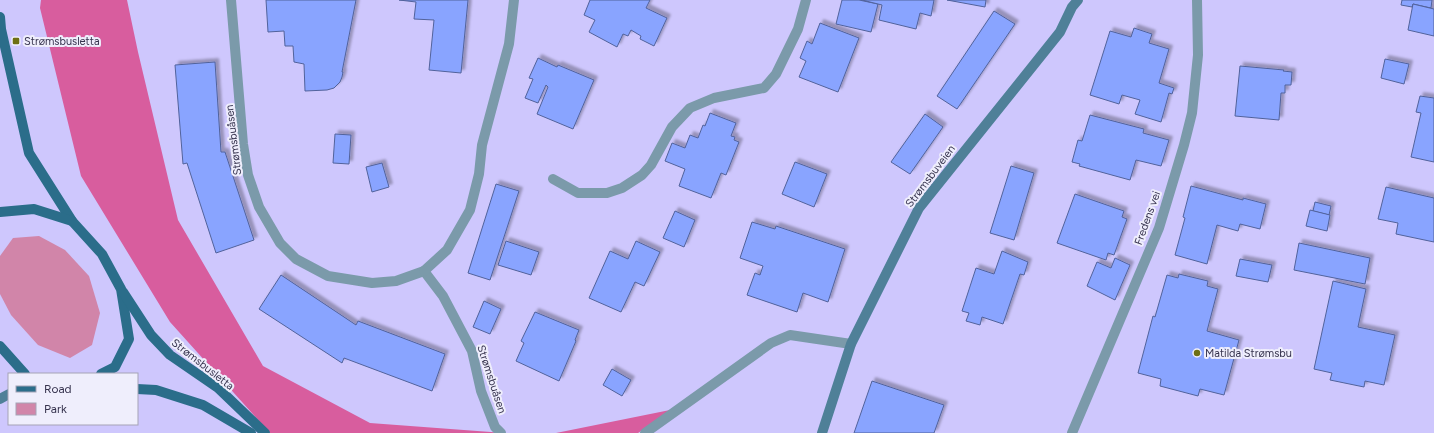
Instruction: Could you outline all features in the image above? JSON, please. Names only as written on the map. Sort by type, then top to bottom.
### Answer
[{"type":"main road","points":[[0,17],[0,56]]},
{"type":"main road","points":[[1,29],[29,153],[72,221],[102,254],[121,289],[129,339],[115,367],[103,373]]},
{"type":"main road","points":[[0,212],[34,209],[72,221]]},
{"type":"main road","name":"Strømsbusletta","points":[[121,289],[151,335],[170,355],[218,388],[265,433]]},
{"type":"main road","points":[[0,346],[25,373]]},
{"type":"main road","points":[[138,389],[156,390],[203,405],[251,433]]},
{"type":"street","name":"Strømsbuåsen","points":[[231,0],[243,144],[248,175],[259,207],[280,243],[296,259],[328,276],[372,283],[396,281],[424,271],[443,296],[472,352],[481,391],[495,427],[501,433]]},
{"type":"street","points":[[424,271],[446,250],[470,210],[479,174],[482,145],[509,44],[514,0]]},
{"type":"street","points":[[553,179],[578,193],[607,193],[622,188],[642,175],[651,166],[672,127],[690,108],[714,98],[764,88],[776,74],[795,35],[806,0]]},
{"type":"street","name":"Strømsbuveien","points":[[822,433],[851,344],[919,208],[1060,32],[1072,7],[1078,0]]},
{"type":"street","name":"Fredens vei","points":[[1072,433],[1158,228],[1184,145],[1192,113],[1198,55],[1196,0]]},
{"type":"street","points":[[645,433],[777,340],[790,335],[851,344]]},
{"type":"green space","points":[[39,236],[65,250],[89,276],[100,313],[92,345],[70,358],[38,345],[11,315],[0,294],[0,256],[13,238]]},
{"type":"shaded area","points":[[41,0],[127,0],[178,220],[263,366],[370,423],[504,433],[270,433],[170,322],[81,176],[40,8]]},
{"type":"shaded area","points":[[675,409],[638,433],[556,433]]},
{"type":"building","points":[[266,0],[356,0],[342,77],[340,82],[334,88],[327,90],[305,91],[304,64],[294,62],[293,46],[285,46],[284,31],[268,32]]},
{"type":"building","points":[[399,0],[468,0],[461,73],[429,70],[434,20],[414,19],[416,2]]},
{"type":"building","points":[[590,0],[650,0],[646,8],[667,18],[654,46],[640,39],[641,36],[631,30],[628,36],[623,34],[617,47],[589,32],[595,20],[584,15]]},
{"type":"building","points":[[842,0],[859,0],[878,4],[871,32],[836,24]]},
{"type":"building","points":[[862,0],[934,0],[931,16],[920,13],[916,29],[879,20],[882,5]]},
{"type":"building","points":[[947,0],[986,0],[985,7]]},
{"type":"building","points":[[1402,0],[1432,0],[1431,8],[1413,4],[1412,7],[1401,5]]},
{"type":"building","points":[[1413,4],[1434,9],[1434,36],[1408,30]]},
{"type":"building","points":[[994,11],[1015,24],[957,109],[937,96]]},
{"type":"building","points":[[820,23],[859,38],[838,92],[799,77],[806,61],[800,58],[807,41],[812,44]]},
{"type":"building","points":[[1134,28],[1152,34],[1149,43],[1169,49],[1159,83],[1174,88],[1172,94],[1169,93],[1161,122],[1135,114],[1140,100],[1122,95],[1119,104],[1090,95],[1110,31],[1131,37]]},
{"type":"building","points":[[538,58],[557,67],[558,65],[594,80],[573,129],[537,114],[548,87],[546,85],[538,103],[525,98],[533,79],[529,78]]},
{"type":"building","points":[[1385,59],[1409,64],[1404,84],[1381,78]]},
{"type":"building","points":[[215,62],[221,152],[225,152],[254,240],[216,253],[187,163],[183,164],[175,65]]},
{"type":"building","points":[[1240,66],[1292,72],[1291,85],[1285,85],[1285,93],[1281,93],[1279,120],[1235,116]]},
{"type":"building","points":[[1420,96],[1434,98],[1434,162],[1411,157],[1421,113],[1416,112]]},
{"type":"building","points":[[710,113],[736,123],[731,136],[735,137],[734,140],[739,142],[726,175],[721,173],[711,198],[679,186],[685,169],[665,161],[672,143],[685,148],[690,135],[698,138]]},
{"type":"building","points":[[925,114],[943,127],[910,174],[891,162]]},
{"type":"building","points":[[1090,115],[1144,129],[1143,133],[1169,140],[1161,166],[1136,160],[1130,180],[1079,166],[1080,164],[1072,162],[1078,140],[1082,141]]},
{"type":"building","points":[[335,134],[351,135],[349,164],[333,163]]},
{"type":"building","points":[[795,162],[827,174],[814,207],[782,194]]},
{"type":"building","points":[[382,163],[389,187],[372,192],[366,167]]},
{"type":"building","points":[[1011,166],[1034,173],[1014,240],[990,233]]},
{"type":"building","points":[[496,184],[519,191],[490,280],[468,273]]},
{"type":"building","points":[[1191,186],[1243,200],[1243,198],[1266,204],[1260,229],[1240,224],[1238,231],[1217,225],[1207,264],[1175,255],[1185,218],[1183,217]]},
{"type":"building","points":[[1386,187],[1434,198],[1434,242],[1396,234],[1398,223],[1378,219]]},
{"type":"building","points":[[1075,194],[1124,211],[1122,217],[1127,219],[1114,255],[1108,253],[1106,260],[1057,243]]},
{"type":"building","points":[[1315,202],[1331,206],[1329,215],[1313,211]]},
{"type":"building","points":[[1310,210],[1330,215],[1327,231],[1306,226]]},
{"type":"building","points":[[675,211],[695,220],[684,247],[663,238]]},
{"type":"building","points":[[752,222],[775,229],[776,226],[845,249],[828,302],[803,293],[797,312],[747,295],[755,273],[760,275],[763,266],[740,258]]},
{"type":"building","points":[[506,241],[539,252],[531,275],[498,265]]},
{"type":"building","points":[[636,241],[660,252],[644,286],[635,282],[621,312],[589,298],[610,251],[628,259]]},
{"type":"building","points":[[1299,243],[1370,258],[1365,284],[1294,270]]},
{"type":"building","points":[[1002,251],[1028,262],[1024,275],[1020,274],[1003,324],[982,317],[980,325],[966,321],[969,313],[962,311],[976,268],[994,274]]},
{"type":"building","points":[[1115,258],[1130,265],[1115,300],[1087,286],[1097,262],[1111,268]]},
{"type":"building","points":[[1240,259],[1272,265],[1268,282],[1236,276]]},
{"type":"building","points":[[1179,274],[1208,281],[1207,286],[1218,289],[1207,331],[1239,340],[1224,395],[1200,389],[1198,396],[1160,386],[1161,379],[1138,373],[1153,316],[1155,317],[1167,275],[1178,278]]},
{"type":"building","points":[[281,275],[356,325],[358,321],[445,354],[432,391],[344,358],[342,363],[259,309]]},
{"type":"building","points":[[1333,281],[1366,289],[1358,327],[1395,335],[1384,385],[1365,381],[1364,387],[1330,380],[1332,373],[1314,369]]},
{"type":"building","points":[[484,301],[501,309],[490,334],[473,327]]},
{"type":"building","points":[[535,312],[579,330],[575,340],[576,341],[559,381],[516,361],[524,343],[521,341]]},
{"type":"building","points":[[612,369],[631,380],[622,396],[603,385]]},
{"type":"building","points":[[872,381],[944,405],[934,433],[854,433]]},
{"type":"place","name":"Strømsbusletta","points":[[16,41]]},
{"type":"place","name":"Matilda Strømsbu","points":[[1197,353]]}]
